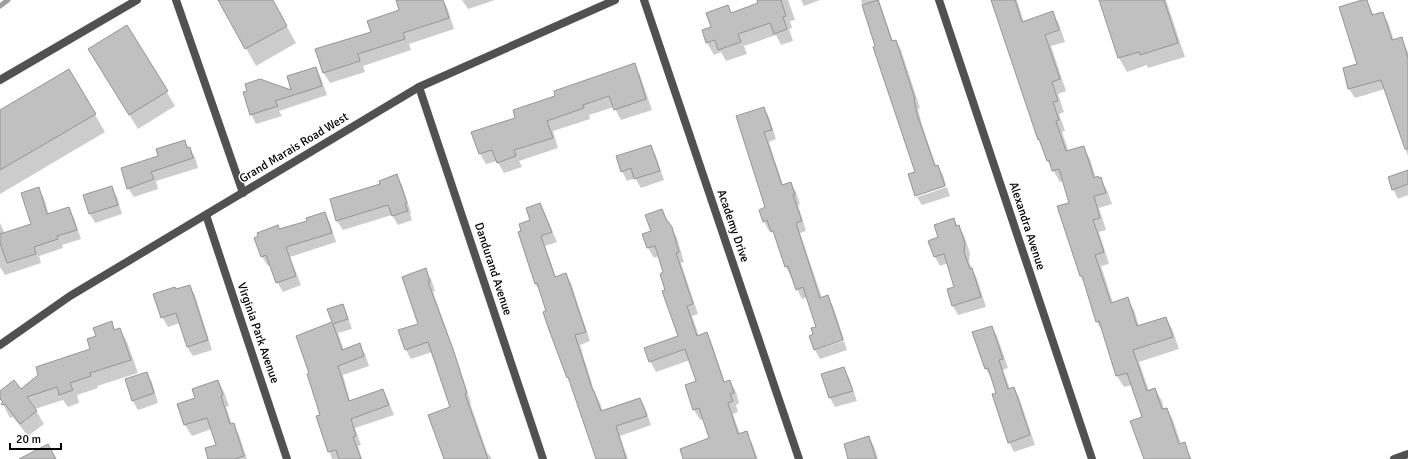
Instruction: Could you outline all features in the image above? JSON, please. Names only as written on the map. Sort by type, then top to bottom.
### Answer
[{"type":"street","points":[[0,80],[137,0]]},
{"type":"street","points":[[176,0],[243,192]]},
{"type":"street","name":"Grand Marais Road West","points":[[0,345],[70,296],[419,87],[615,0]]},
{"type":"street","name":"Academy Drive","points":[[644,0],[799,459]]},
{"type":"street","name":"Alexandra Avenue","points":[[939,0],[1092,459]]},
{"type":"street","name":"Dandurand Avenue","points":[[419,87],[544,459]]},
{"type":"street","name":"Virginia Park Avenue","points":[[206,215],[288,459]]},
{"type":"street","points":[[1394,459],[1408,454]]},
{"type":"building","points":[[218,0],[273,0],[287,26],[245,49]]},
{"type":"building","points":[[396,0],[443,0],[449,18],[403,33],[405,39],[358,54],[360,61],[323,73],[315,49],[371,32],[367,21],[399,10]]},
{"type":"building","points":[[757,0],[781,0],[786,16],[783,17],[787,29],[774,34],[770,23],[738,34],[741,42],[718,50],[715,40],[706,43],[702,30],[711,27],[706,13],[728,5],[731,13],[758,3]]},
{"type":"building","points":[[878,0],[892,41],[896,40],[915,99],[917,114],[935,166],[938,165],[945,186],[915,196],[908,174],[915,172],[873,47],[875,46],[862,5]]},
{"type":"building","points":[[991,0],[1015,0],[1022,22],[1053,11],[1059,30],[1045,35],[1060,79],[1052,82],[1058,101],[1053,102],[1059,120],[1056,121],[1066,151],[1084,146],[1094,178],[1098,176],[1099,178],[1101,177],[1106,193],[1094,196],[1100,218],[1093,220],[1104,252],[1095,255],[1111,303],[1128,297],[1137,326],[1166,317],[1173,337],[1133,350],[1147,391],[1155,388],[1162,409],[1167,408],[1179,444],[1185,442],[1190,459],[1144,459],[1130,421],[1142,417],[1127,373],[1116,376],[1099,321],[1096,322],[1082,276],[1080,276],[1057,206],[1069,203],[1059,169],[1052,171],[1049,160],[1047,161],[1039,139],[1038,140]]},
{"type":"building","points":[[1099,0],[1164,0],[1178,43],[1140,55],[1139,52],[1118,58]]},
{"type":"building","points":[[1362,0],[1367,0],[1372,15],[1383,12],[1392,40],[1402,37],[1408,58],[1408,149],[1405,149],[1381,80],[1348,89],[1343,68],[1357,64],[1339,7]]},
{"type":"building","points":[[127,25],[168,91],[129,115],[88,49]]},
{"type":"building","points":[[635,63],[646,99],[614,110],[609,96],[583,105],[584,108],[547,121],[553,138],[514,150],[516,156],[497,163],[492,150],[479,154],[471,132],[515,118],[513,110],[555,96],[554,91]]},
{"type":"building","points":[[316,67],[322,86],[275,101],[278,106],[250,115],[243,92],[247,91],[245,84],[260,79],[291,90],[287,76]]},
{"type":"building","points":[[69,69],[96,114],[0,170],[0,110]]},
{"type":"building","points":[[764,107],[772,130],[764,132],[782,185],[791,182],[795,195],[793,195],[802,221],[796,223],[820,298],[828,295],[843,340],[814,350],[809,336],[813,334],[811,328],[816,327],[803,287],[796,290],[788,266],[785,267],[773,231],[771,232],[767,220],[763,222],[759,210],[765,207],[736,116]]},
{"type":"building","points":[[185,140],[187,148],[190,147],[193,158],[151,172],[154,179],[127,189],[121,168],[158,156],[156,149]]},
{"type":"building","points":[[651,145],[660,171],[634,179],[631,168],[621,172],[616,156]]},
{"type":"building","points":[[1408,170],[1408,184],[1392,190],[1388,177]]},
{"type":"building","points":[[397,174],[407,203],[405,204],[408,211],[392,216],[388,205],[336,221],[330,199],[380,184],[379,181]]},
{"type":"building","points":[[112,186],[118,205],[89,214],[83,195]]},
{"type":"building","points":[[39,187],[47,214],[69,207],[77,230],[57,236],[58,239],[34,247],[36,254],[7,263],[0,243],[0,234],[31,224],[21,193]]},
{"type":"building","points":[[540,203],[552,232],[541,236],[555,277],[566,273],[586,332],[575,335],[601,411],[640,398],[647,416],[616,426],[626,459],[596,459],[568,377],[567,378],[548,327],[543,312],[546,311],[537,283],[535,284],[518,232],[521,231],[519,224],[530,220],[526,208]]},
{"type":"building","points":[[662,209],[666,219],[672,227],[679,252],[676,253],[693,304],[687,306],[697,336],[707,332],[724,382],[730,380],[734,393],[730,394],[733,401],[728,403],[738,434],[747,431],[756,459],[683,459],[680,449],[709,438],[699,408],[693,410],[685,385],[696,381],[685,349],[649,362],[644,348],[678,336],[662,291],[665,290],[660,274],[663,272],[655,246],[647,248],[642,234],[651,231],[645,215]]},
{"type":"building","points":[[325,212],[332,233],[286,247],[296,276],[276,283],[266,255],[261,257],[254,238],[258,236],[257,233],[278,225],[279,229],[307,221],[306,218]]},
{"type":"building","points":[[954,218],[956,226],[959,225],[965,244],[964,252],[970,269],[972,268],[981,297],[952,306],[947,289],[954,287],[944,254],[934,257],[928,241],[938,237],[934,225]]},
{"type":"building","points":[[426,268],[430,282],[428,282],[453,349],[467,393],[465,394],[488,459],[444,459],[428,415],[450,407],[428,342],[405,350],[398,330],[418,324],[402,277]]},
{"type":"building","points":[[190,285],[208,340],[187,347],[176,313],[161,318],[153,294],[175,287],[176,289]]},
{"type":"building","points":[[343,304],[348,319],[333,324],[342,350],[360,343],[364,356],[338,366],[349,401],[383,389],[389,405],[351,419],[356,436],[353,437],[361,459],[339,459],[336,450],[328,452],[316,416],[320,415],[307,374],[309,373],[296,336],[332,322],[327,309]]},
{"type":"building","points":[[112,321],[114,330],[120,328],[131,360],[90,373],[91,376],[70,383],[73,390],[59,395],[57,387],[27,397],[37,411],[20,424],[5,404],[1,404],[3,402],[0,399],[0,391],[14,380],[21,389],[38,375],[36,367],[90,349],[87,339],[96,336],[93,328]]},
{"type":"building","points":[[992,326],[1003,359],[999,360],[1008,389],[1014,387],[1030,435],[1008,443],[992,394],[996,393],[988,368],[985,369],[972,332]]},
{"type":"building","points":[[844,367],[853,391],[829,398],[821,374]]},
{"type":"building","points":[[147,372],[154,393],[132,401],[125,379]]},
{"type":"building","points":[[218,380],[223,395],[221,396],[230,424],[234,423],[244,456],[234,459],[208,459],[205,448],[216,445],[207,418],[184,425],[177,404],[195,398],[192,389]]},
{"type":"building","points":[[869,436],[876,459],[848,459],[844,444]]},
{"type":"building","points":[[48,444],[56,459],[19,459]]},
{"type":"waterway","points":[[0,6],[8,0]]}]
